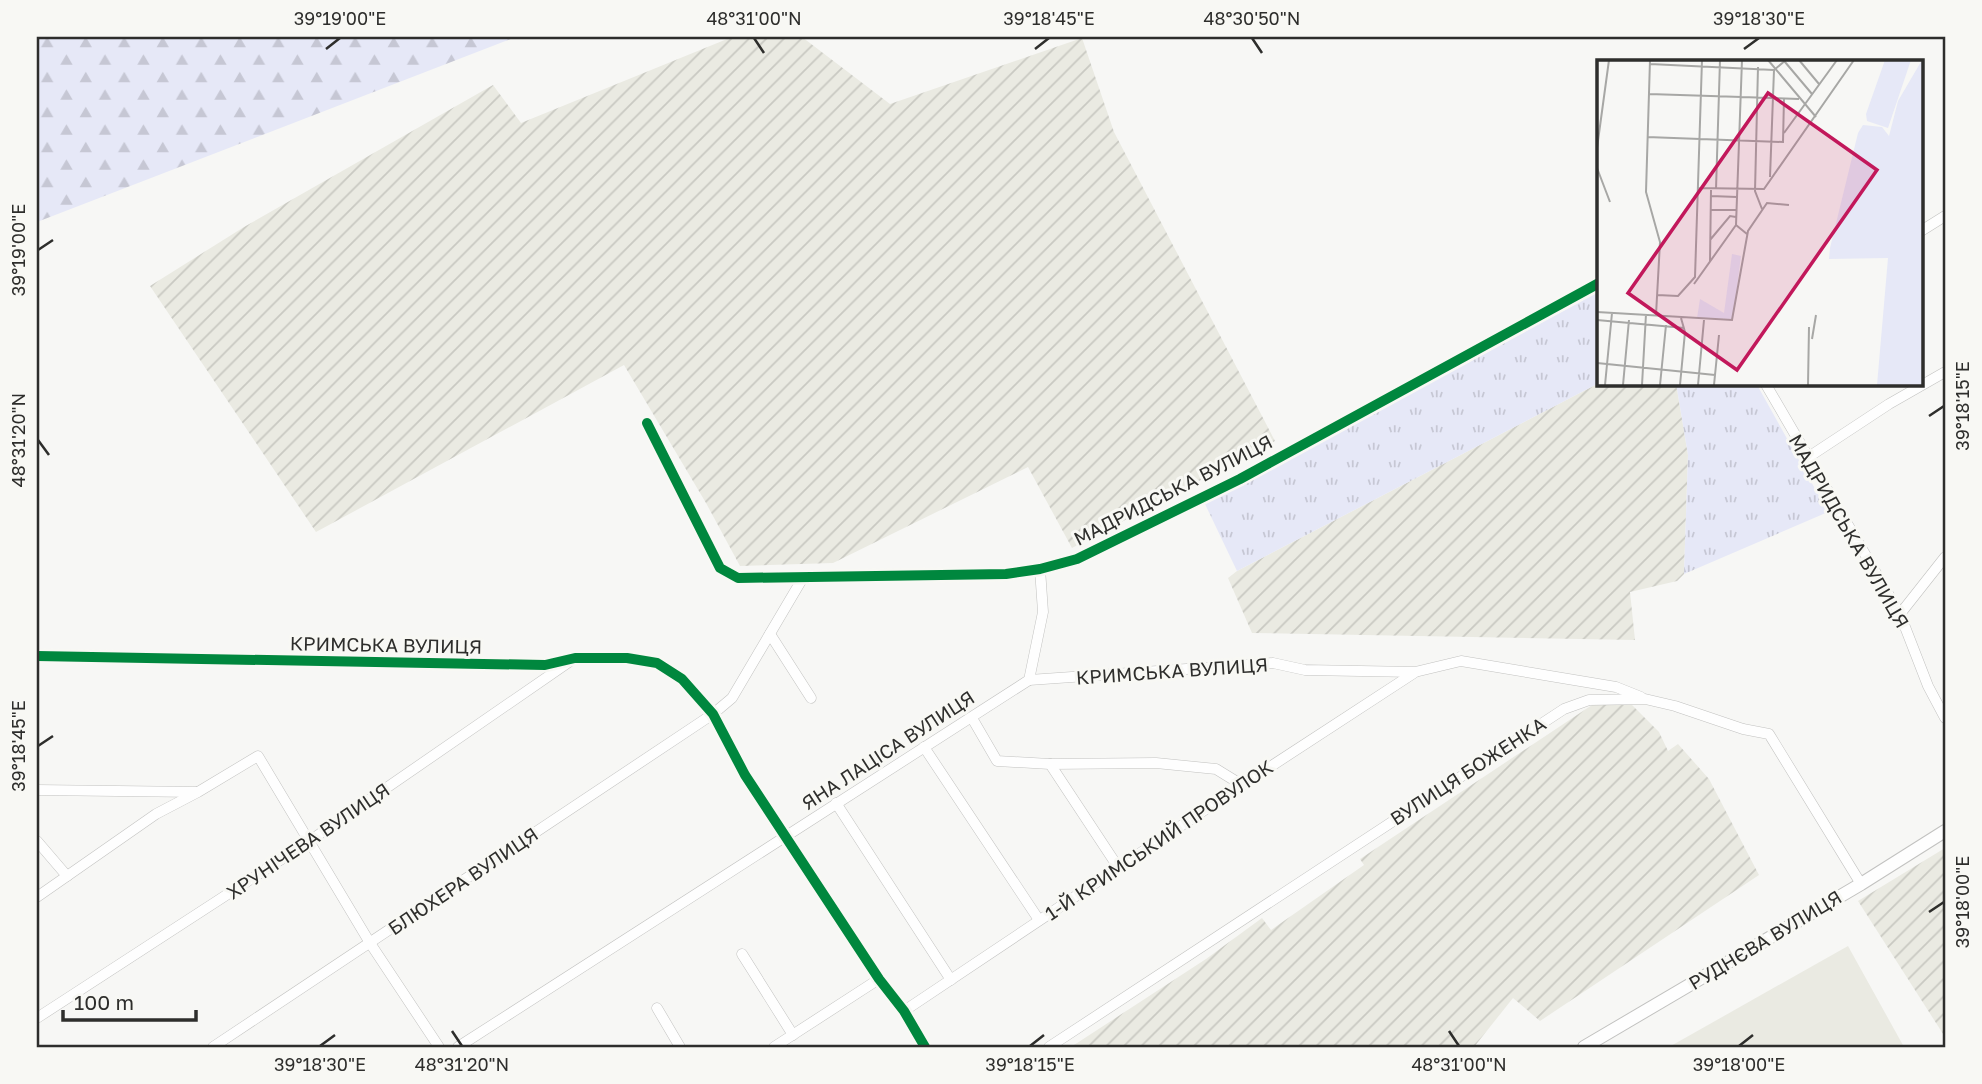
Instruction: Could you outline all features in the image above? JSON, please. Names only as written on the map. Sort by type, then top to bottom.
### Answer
[{"type":"street","points":[[1923,230],[1945,216]]},
{"type":"street","name":"МАДРИДСЬКА ВУЛИЦЯ","points":[[647,423],[720,568],[738,578],[1006,574],[1040,569],[1077,558],[1240,479],[1597,284]]},
{"type":"street","points":[[1923,385],[1945,372]]},
{"type":"street","name":"МАДРИДСЬКА ВУЛИЦЯ","points":[[1766,385],[1900,614],[1928,686],[1945,718]]},
{"type":"street","points":[[1807,458],[1922,385]]},
{"type":"street","points":[[1900,614],[1945,557]]},
{"type":"street","points":[[1029,680],[1043,612],[1040,569]]},
{"type":"street","name":"БЛЮХЕРА ВУЛИЦЯ","points":[[213,1047],[713,714],[732,698],[804,576]]},
{"type":"street","points":[[770,634],[811,698]]},
{"type":"street","name":"КРИМСЬКА ВУЛИЦЯ","points":[[37,656],[534,665],[601,656],[657,663],[682,680],[713,714],[745,775],[879,979],[904,1011],[925,1047]]},
{"type":"street","name":"ХРУНІЧЕВА ВУЛИЦЯ","points":[[37,1018],[308,842],[575,658]]},
{"type":"street","name":"КРИМСЬКА ВУЛИЦЯ","points":[[1029,680],[1273,663],[1305,670],[1415,672],[1461,661],[1616,687],[1645,699]]},
{"type":"street","name":"1-Й КРИМСЬКИЙ ПРОВУЛОК","points":[[904,1011],[1415,672]]},
{"type":"street","name":"ЯНА ЛАЦІСА ВУЛИЦЯ","points":[[458,1047],[1029,680]]},
{"type":"street","name":"ВУЛИЦЯ БОЖЕНКА","points":[[1049,1047],[1564,709],[1589,700],[1645,699],[1675,706],[1742,729],[1769,734],[1861,884]]},
{"type":"street","points":[[972,718],[997,761],[1050,764],[1156,763],[1216,769],[1242,785]]},
{"type":"street","points":[[924,747],[1039,920]]},
{"type":"street","points":[[37,897],[156,814],[258,756],[370,943],[439,1047]]},
{"type":"street","points":[[1050,764],[1118,867]]},
{"type":"street","points":[[37,790],[198,792]]},
{"type":"street","points":[[836,803],[951,980]]},
{"type":"street","name":"РУДНЄВА ВУЛИЦЯ","points":[[1584,1047],[1861,884],[1945,831]]},
{"type":"street","points":[[37,841],[67,876]]},
{"type":"street","points":[[742,954],[793,1035]]},
{"type":"street","points":[[774,1047],[879,979]]},
{"type":"street","points":[[657,1008],[680,1047]]},
{"type":"shaded area","points":[[732,37],[802,37],[890,104],[1082,38],[1114,132],[1275,441],[1072,548],[1028,467],[833,563],[740,566],[624,365],[316,532],[150,286],[244,227],[493,85],[521,123]]},
{"type":"shaded area","points":[[1597,384],[1676,385],[1688,455],[1684,574],[1677,581],[1630,592],[1635,640],[1252,633],[1228,578]]},
{"type":"shaded area","points":[[1592,705],[1632,705],[1659,732],[1668,751],[1678,744],[1709,779],[1759,875],[1540,1021],[1513,998],[1474,1047],[1071,1047],[1206,959],[1262,918],[1271,930],[1364,865],[1360,859]]},
{"type":"shaded area","points":[[1945,848],[1945,1037],[1858,901]]},
{"type":"shaded area","points":[[1848,946],[1904,1047],[1669,1047]]},
{"type":"green space","points":[[37,37],[516,37],[37,222]]},
{"type":"green space","points":[[1597,293],[1597,384],[1237,571],[1205,504]]},
{"type":"green space","points":[[1676,385],[1757,385],[1828,512],[1684,574],[1688,455]]},
{"type":"cycle path","points":[[647,423],[720,568],[738,578],[1006,574],[1040,569],[1077,559],[1240,479],[1597,284]]},
{"type":"cycle path","points":[[37,656],[545,665],[575,658],[627,658],[657,663],[682,679],[713,714],[745,775],[879,979],[904,1011],[925,1047]]}]
